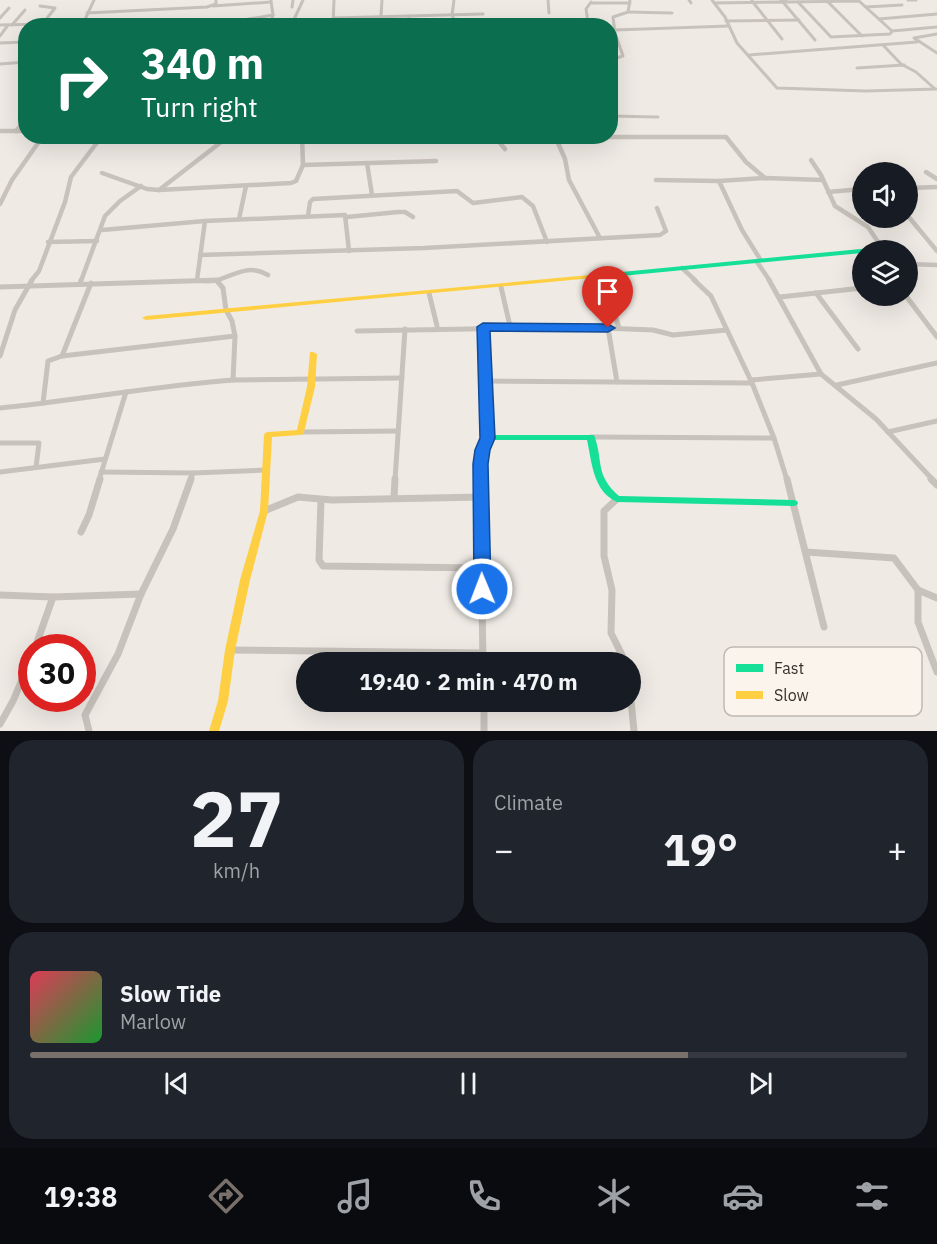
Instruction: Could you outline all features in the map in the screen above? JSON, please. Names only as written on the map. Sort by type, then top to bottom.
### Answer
[{"type":"street","points":[[85,18],[94,0]]},
{"type":"street","points":[[212,6],[216,0]]},
{"type":"street","points":[[292,8],[293,0]]},
{"type":"street","points":[[295,18],[303,0]]},
{"type":"street","points":[[334,0],[334,18],[483,14]]},
{"type":"street","points":[[381,16],[382,0]]},
{"type":"street","points":[[453,18],[454,0]]},
{"type":"street","points":[[548,0],[549,13]]},
{"type":"street","points":[[713,1],[857,0],[892,32]]},
{"type":"street","points":[[908,0],[916,0]]},
{"type":"street","points":[[87,13],[271,1],[273,17],[262,18]]},
{"type":"street","points":[[587,18],[586,9],[591,1],[630,2],[628,12]]},
{"type":"street","points":[[713,1],[729,26],[735,41],[777,88],[866,91],[937,89]]},
{"type":"street","points":[[752,1],[782,39]]},
{"type":"street","points":[[782,1],[815,40]]},
{"type":"street","points":[[828,1],[862,36]]},
{"type":"street","points":[[798,2],[830,36],[862,36],[937,27]]},
{"type":"street","points":[[866,7],[902,5]]},
{"type":"street","points":[[40,6],[55,8],[47,18]]},
{"type":"street","points":[[0,18],[9,8]]},
{"type":"street","points":[[0,36],[25,10]]},
{"type":"street","points":[[613,18],[628,12],[672,13]]},
{"type":"street","points":[[879,19],[937,14]]},
{"type":"street","points":[[726,21],[799,20]]},
{"type":"street","points":[[0,25],[18,25]]},
{"type":"street","points":[[618,30],[729,26]]},
{"type":"street","points":[[917,42],[914,38],[916,36],[937,34]]},
{"type":"street","points":[[0,43],[18,42]]},
{"type":"street","points":[[618,42],[623,56],[618,59]]},
{"type":"street","points":[[749,55],[917,42],[937,53]]},
{"type":"street","points":[[883,45],[904,65],[937,89]]},
{"type":"street","points":[[0,64],[18,63]]},
{"type":"street","points":[[857,68],[904,65]]},
{"type":"street","points":[[618,116],[658,117]]},
{"type":"street","points":[[0,131],[16,131],[18,129]]},
{"type":"street","points":[[618,137],[726,137],[746,162],[765,178]]},
{"type":"street","points":[[0,204],[21,167],[38,144]]},
{"type":"street","points":[[0,356],[15,310],[27,286],[39,271],[48,242],[65,202],[71,177],[96,144]]},
{"type":"street","points":[[159,190],[219,144]]},
{"type":"street","points":[[102,173],[159,190],[291,183],[296,181],[303,165],[302,144]]},
{"type":"street","points":[[501,144],[505,149]]},
{"type":"street","points":[[559,144],[565,159],[569,180],[600,238]]},
{"type":"street","points":[[811,160],[839,211],[872,232],[877,240]]},
{"type":"street","points":[[303,165],[436,161]]},
{"type":"street","points":[[367,163],[372,195]]},
{"type":"street","points":[[926,172],[937,180]]},
{"type":"street","points":[[656,180],[719,181],[765,178],[823,180]]},
{"type":"street","points":[[719,181],[742,230],[821,375],[837,385],[888,432],[937,485]]},
{"type":"street","points":[[80,284],[109,211],[141,186]]},
{"type":"street","points":[[239,219],[246,186]]},
{"type":"street","points":[[918,188],[937,187]]},
{"type":"street","points":[[828,192],[852,190]]},
{"type":"street","points":[[308,216],[311,200],[457,191],[473,203],[524,198],[533,206],[547,242]]},
{"type":"street","points":[[200,255],[547,242],[664,233],[666,231],[657,208]]},
{"type":"street","points":[[102,230],[205,221],[308,216],[347,217],[398,212],[405,212],[413,217]]},
{"type":"street","points":[[347,217],[349,250]]},
{"type":"street","points":[[197,280],[205,221]]},
{"type":"street","points":[[918,228],[937,251]]},
{"type":"street","points":[[48,242],[97,241]]},
{"type":"street","points":[[146,318],[429,293],[852,250]]},
{"type":"street","points":[[918,264],[937,265]]},
{"type":"street","points":[[682,268],[711,296],[752,381],[774,438],[794,503],[824,627]]},
{"type":"street","points":[[0,287],[217,281],[237,271],[263,271],[268,275]]},
{"type":"street","points":[[603,276],[619,328]]},
{"type":"street","points":[[217,281],[223,288],[226,310],[236,336],[233,380]]},
{"type":"street","points":[[62,356],[91,283]]},
{"type":"street","points":[[501,286],[510,326]]},
{"type":"street","points":[[780,297],[852,289]]},
{"type":"street","points":[[429,293],[437,326]]},
{"type":"street","points":[[816,293],[858,350]]},
{"type":"street","points":[[914,306],[937,336]]},
{"type":"street","points":[[357,331],[437,326],[510,326],[619,328],[653,330],[673,335],[728,330]]},
{"type":"street","points":[[483,327],[488,438],[482,450],[480,464],[483,652]]},
{"type":"street","points":[[608,328],[617,382]]},
{"type":"street","points":[[394,498],[405,329]]},
{"type":"street","points":[[43,403],[48,361],[62,356],[236,336]]},
{"type":"street","points":[[300,432],[311,381],[313,354]]},
{"type":"street","points":[[837,385],[937,363]]},
{"type":"street","points":[[485,381],[752,381],[821,375]]},
{"type":"street","points":[[0,408],[66,402],[179,384],[233,380],[311,381],[402,378]]},
{"type":"street","points":[[81,532],[89,516],[126,392]]},
{"type":"street","points":[[888,432],[937,421]]},
{"type":"street","points":[[214,731],[223,701],[230,650],[252,548],[264,511],[268,435],[300,432],[398,431]]},
{"type":"street","points":[[591,437],[596,477],[601,485],[617,499],[794,503]]},
{"type":"street","points":[[488,438],[774,438]]},
{"type":"street","points":[[0,443],[39,443],[36,467]]},
{"type":"street","points":[[0,472],[105,459]]},
{"type":"street","points":[[101,472],[193,473],[267,470]]},
{"type":"street","points":[[89,731],[85,715],[118,654],[141,594],[173,529],[193,473]]},
{"type":"street","points":[[264,511],[298,497],[321,500],[482,497]]},
{"type":"street","points":[[617,499],[604,511],[603,517],[604,556],[612,590],[612,633],[621,652]]},
{"type":"street","points":[[321,500],[319,560],[323,566],[482,568]]},
{"type":"street","points":[[806,552],[894,558],[918,590],[936,596]]},
{"type":"street","points":[[918,590],[915,604],[916,622],[937,672]]},
{"type":"street","points":[[0,595],[53,597],[141,594]]},
{"type":"street","points":[[40,634],[53,597]]},
{"type":"street","points":[[230,650],[399,652]]},
{"type":"street","points":[[0,724],[18,689]]},
{"type":"street","points":[[484,712],[484,731]]},
{"type":"street","points":[[632,712],[634,731]]},
{"type":"traffic: fast","points":[[590,277],[852,252]]},
{"type":"traffic: fast","points":[[484,327],[488,438],[591,437],[599,478],[617,499],[794,503]]},
{"type":"traffic: slow","points":[[146,318],[590,277]]},
{"type":"traffic: slow","points":[[214,731],[223,701],[230,650],[245,580],[264,511],[268,435],[300,432],[311,387],[313,354]]},
{"type":"route","points":[[482,589],[480,464],[482,450],[488,438],[483,327],[608,328]]}]
